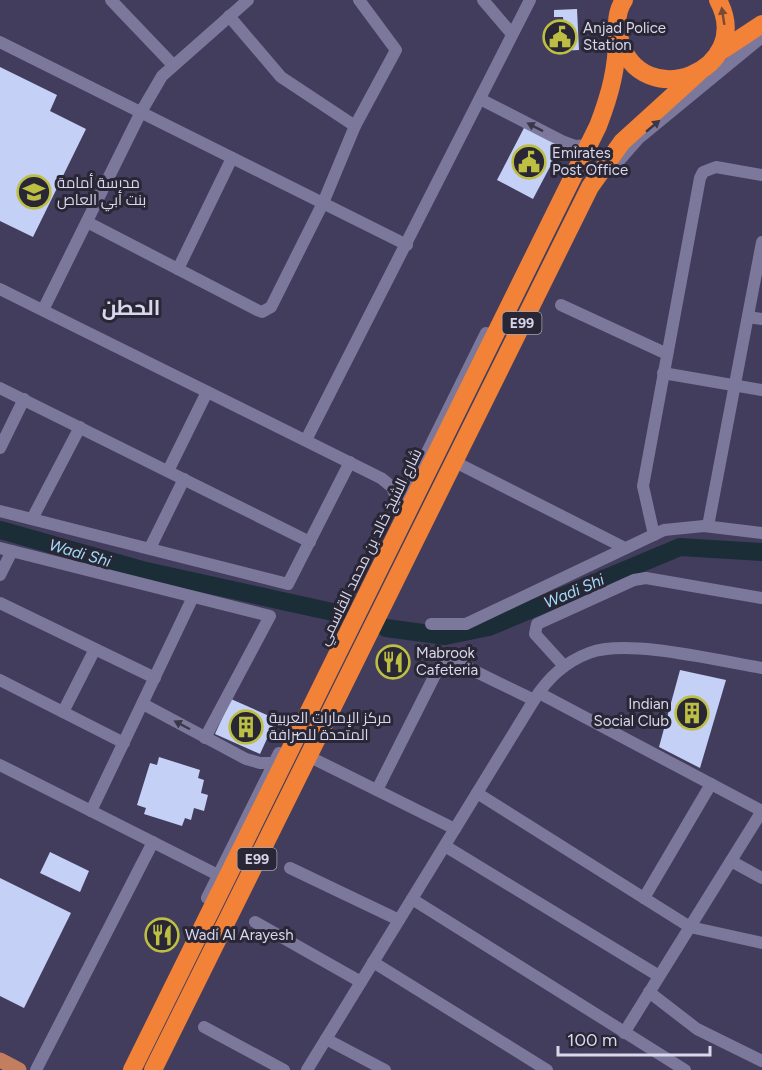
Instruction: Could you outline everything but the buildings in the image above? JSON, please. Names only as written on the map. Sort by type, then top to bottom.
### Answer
[{"type":"highway","name":"شارع الشيخ خالد بن محمد القاسمي","points":[[153,1070],[224,935],[353,643],[373,571],[480,354],[585,152],[613,81],[618,58],[617,26],[624,0]]},
{"type":"highway","points":[[718,0],[725,23],[724,38],[718,53]]},
{"type":"highway","points":[[718,53],[762,24]]},
{"type":"highway","points":[[617,26],[629,60],[654,77],[677,79],[699,72]]},
{"type":"highway","name":"شارع الشيخ خالد بن محمد القاسمي","points":[[132,1070],[146,1033],[211,902],[353,643],[384,602],[432,515],[564,247],[590,187],[626,145],[718,53]]},
{"type":"highway","points":[[141,1070],[208,932],[211,902]]},
{"type":"main road","points":[[612,0],[617,26]]},
{"type":"main road","points":[[0,1060],[19,1070]]},
{"type":"street","points":[[43,310],[141,112],[162,76],[248,0]]},
{"type":"street","points":[[87,222],[256,310],[266,310],[276,302],[323,203],[355,126],[396,50],[359,0]]},
{"type":"street","points":[[483,0],[512,34]]},
{"type":"street","points":[[306,440],[530,0]]},
{"type":"street","points":[[114,1],[173,65]]},
{"type":"street","points":[[229,16],[281,77],[355,126]]},
{"type":"street","points":[[626,145],[762,38]]},
{"type":"street","points":[[0,42],[407,245]]},
{"type":"street","points":[[480,99],[585,152]]},
{"type":"street","points":[[178,269],[232,158]]},
{"type":"street","points":[[654,535],[643,486],[703,172],[716,167],[762,175]]},
{"type":"street","points":[[708,526],[762,242]]},
{"type":"street","points":[[162,1070],[224,935],[316,760],[432,515],[461,465],[564,247]]},
{"type":"street","points":[[0,289],[381,478],[392,487],[400,507]]},
{"type":"street","points":[[561,305],[667,354]]},
{"type":"street","points":[[748,317],[762,319]]},
{"type":"street","points":[[211,902],[218,875],[273,763],[373,571],[415,476],[480,354]]},
{"type":"street","points":[[663,374],[762,390]]},
{"type":"street","points":[[0,387],[310,542]]},
{"type":"street","points":[[168,471],[207,392]]},
{"type":"street","points":[[0,448],[24,399]]},
{"type":"street","points":[[32,519],[80,427]]},
{"type":"street","points":[[0,511],[288,584],[350,462]]},
{"type":"street","points":[[461,465],[625,548]]},
{"type":"street","points":[[381,478],[402,480],[415,476]]},
{"type":"street","points":[[150,548],[184,479]]},
{"type":"street","points":[[431,624],[465,624],[664,530],[708,526],[762,533]]},
{"type":"street","points":[[0,575],[6,549],[270,616],[205,738]]},
{"type":"street","points":[[564,666],[535,634],[537,624],[634,580],[646,578],[762,598]]},
{"type":"street","points":[[91,811],[193,597]]},
{"type":"street","points":[[0,603],[155,678]]},
{"type":"street","points":[[63,712],[95,649]]},
{"type":"street","points":[[307,1070],[536,697],[564,666],[589,652],[624,649],[762,668]]},
{"type":"street","points":[[377,790],[439,667],[445,660],[456,662],[536,697],[762,811],[624,1033]]},
{"type":"street","points":[[0,680],[124,743]]},
{"type":"street","points":[[142,705],[253,762],[273,763]]},
{"type":"street","points":[[316,760],[455,829]]},
{"type":"street","points":[[0,765],[218,875]]},
{"type":"street","points":[[644,898],[711,784]]},
{"type":"street","points":[[477,793],[690,927],[762,943]]},
{"type":"street","points":[[36,1070],[153,842]]},
{"type":"street","points":[[445,846],[659,976]]},
{"type":"street","points":[[731,861],[762,878]]},
{"type":"street","points":[[290,868],[399,920]]},
{"type":"street","points":[[412,899],[684,1070]]},
{"type":"street","points":[[255,922],[361,982]]},
{"type":"street","points":[[373,962],[547,1070]]},
{"type":"street","points":[[649,992],[697,1029],[762,1061]]},
{"type":"street","points":[[204,1027],[284,1070]]},
{"type":"street","points":[[122,1070],[146,1033]]},
{"type":"street","points":[[326,1040],[385,1070]]},
{"type":"waterway","name":"Wadi Shi","points":[[0,530],[142,570],[337,613]]},
{"type":"waterway","name":"Wadi Shi","points":[[386,628],[445,636],[489,627],[680,547],[762,552]]},
{"type":"place","name":"Anjad Police Station","points":[[560,37]]},
{"type":"place","name":"Emirates Post Office","points":[[529,162]]},
{"type":"place","name":"مدرسة أمامة بنت أبي العاص","points":[[34,192]]},
{"type":"place","name":"Mabrook Cafeteria","points":[[393,662]]},
{"type":"place","name":"Indian Social Club","points":[[692,713]]},
{"type":"place","name":"مركز الإمارات العربية المتحدة للصرافة","points":[[246,727]]},
{"type":"place","name":"Wadi Al Arayesh","points":[[162,935]]},
{"type":"district","name":"الحطن","points":[[131,307]]}]
